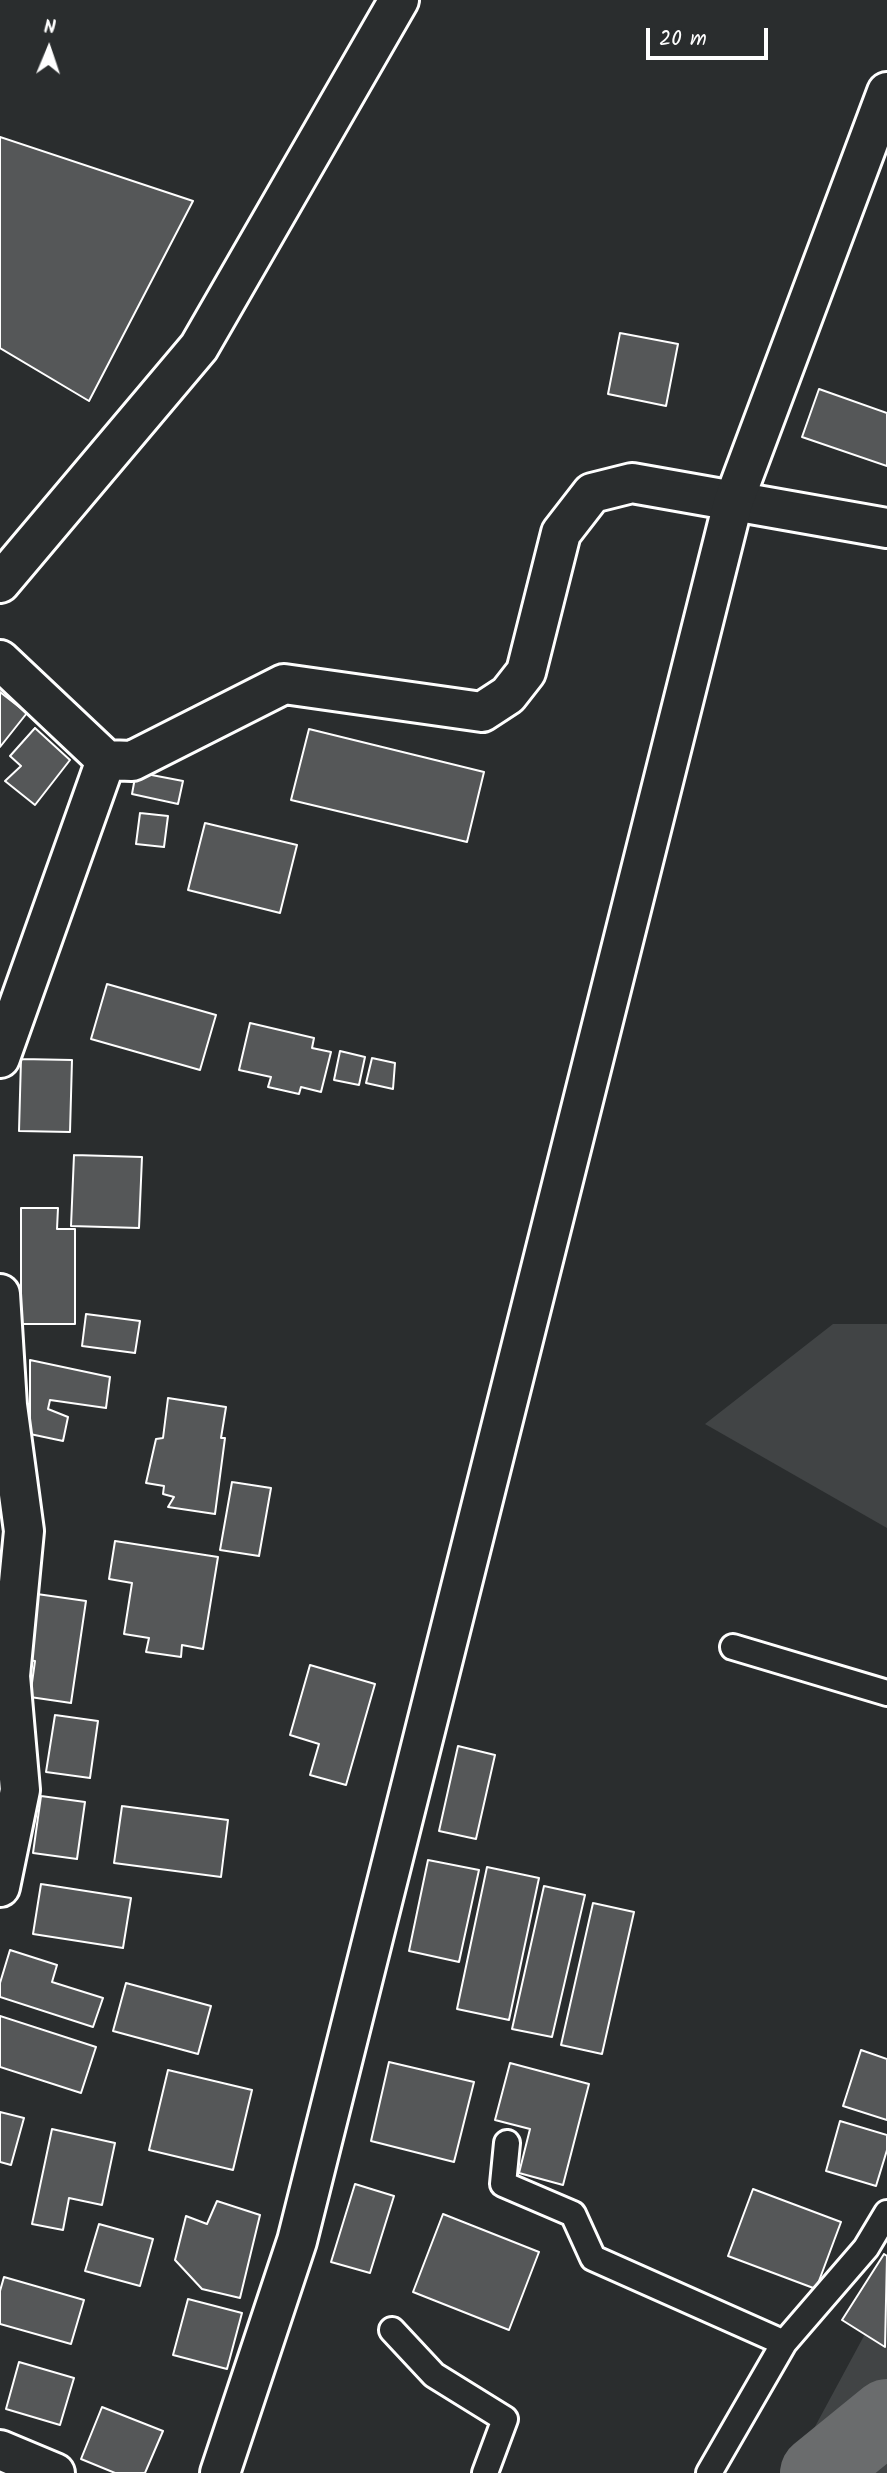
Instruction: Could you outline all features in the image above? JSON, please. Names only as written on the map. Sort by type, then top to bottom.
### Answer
[{"type":"street","points":[[0,583],[199,347],[399,0]]},
{"type":"street","points":[[220,2473],[297,2241],[733,503],[887,92]]},
{"type":"street","points":[[0,660],[106,760],[132,761],[284,684],[482,712],[508,695],[526,672],[561,533],[592,493],[632,483],[733,503],[887,528]]},
{"type":"street","points":[[0,1058],[106,760]]},
{"type":"street","points":[[0,1294],[6,1405],[24,1531],[5,1675],[20,1790],[0,1887]]},
{"type":"street","points":[[0,2450],[55,2473]]},
{"type":"lane","points":[[733,1647],[887,1693]]},
{"type":"lane","points":[[507,2143],[503,2184],[573,2214],[593,2258],[784,2343]]},
{"type":"lane","points":[[709,2473],[784,2343],[866,2248],[887,2213]]},
{"type":"lane","points":[[392,2330],[434,2375],[505,2419],[485,2473]]},
{"type":"shaded area","points":[[833,1324],[887,1324],[887,1528],[705,1424]]},
{"type":"shaded area","points":[[887,2281],[887,2473],[790,2473],[879,2308]]},
{"type":"building","points":[[0,137],[193,201],[89,401],[0,348]]},
{"type":"building","points":[[620,333],[678,344],[666,406],[608,394]]},
{"type":"building","points":[[819,389],[887,413],[887,466],[802,437]]},
{"type":"building","points":[[0,692],[27,713],[0,747]]},
{"type":"building","points":[[35,728],[70,760],[35,805],[5,781],[21,766],[10,756]]},
{"type":"building","points":[[309,729],[484,772],[467,842],[291,800]]},
{"type":"building","points":[[136,772],[183,781],[178,804],[132,794]]},
{"type":"building","points":[[140,813],[168,816],[164,847],[136,844]]},
{"type":"building","points":[[205,823],[297,845],[280,913],[188,890]]},
{"type":"building","points":[[107,984],[216,1015],[200,1070],[91,1039]]},
{"type":"building","points":[[250,1023],[314,1038],[312,1048],[331,1052],[321,1092],[301,1087],[299,1094],[268,1087],[271,1077],[239,1070]]},
{"type":"building","points":[[340,1051],[365,1057],[359,1085],[334,1080]]},
{"type":"building","points":[[372,1058],[395,1063],[393,1089],[366,1083]]},
{"type":"building","points":[[21,1059],[72,1060],[70,1132],[19,1131]]},
{"type":"building","points":[[74,1155],[142,1157],[139,1228],[71,1226]]},
{"type":"building","points":[[21,1208],[58,1208],[57,1229],[75,1229],[75,1324],[21,1324]]},
{"type":"building","points":[[86,1314],[140,1321],[135,1353],[82,1346]]},
{"type":"building","points":[[30,1360],[110,1377],[106,1408],[50,1400],[48,1409],[68,1417],[63,1441],[30,1434]]},
{"type":"building","points":[[168,1398],[226,1407],[221,1438],[225,1438],[215,1514],[168,1507],[174,1497],[163,1494],[164,1486],[146,1483],[156,1439],[163,1438]]},
{"type":"building","points":[[232,1482],[271,1488],[259,1556],[220,1550]]},
{"type":"building","points":[[115,1541],[218,1557],[203,1649],[182,1645],[181,1657],[146,1652],[149,1638],[124,1634],[132,1583],[109,1579]]},
{"type":"building","points":[[37,1594],[86,1601],[71,1703],[30,1697],[35,1661],[27,1660]]},
{"type":"building","points":[[310,1665],[375,1684],[346,1785],[310,1775],[319,1744],[290,1735]]},
{"type":"building","points":[[55,1715],[98,1721],[90,1778],[46,1772]]},
{"type":"building","points":[[458,1746],[495,1755],[476,1839],[439,1831]]},
{"type":"building","points":[[41,1796],[85,1802],[77,1859],[33,1853]]},
{"type":"building","points":[[122,1806],[228,1820],[221,1877],[114,1863]]},
{"type":"building","points":[[428,1860],[479,1870],[459,1962],[409,1951]]},
{"type":"building","points":[[487,1867],[539,1878],[509,2020],[457,2009]]},
{"type":"building","points":[[41,1884],[131,1898],[123,1948],[33,1934]]},
{"type":"building","points":[[544,1886],[585,1895],[552,2037],[512,2029]]},
{"type":"building","points":[[593,1903],[634,1912],[602,2054],[561,2045]]},
{"type":"building","points":[[10,1950],[57,1965],[52,1982],[103,1998],[93,2027],[0,1997],[0,1983]]},
{"type":"building","points":[[126,1983],[211,2006],[198,2054],[113,2031]]},
{"type":"building","points":[[0,2016],[96,2047],[81,2093],[0,2067]]},
{"type":"building","points":[[861,2050],[887,2059],[887,2120],[843,2106]]},
{"type":"building","points":[[389,2062],[474,2082],[454,2162],[371,2141]]},
{"type":"building","points":[[510,2063],[589,2084],[563,2185],[519,2173],[530,2129],[495,2120]]},
{"type":"building","points":[[168,2070],[252,2090],[233,2170],[149,2150]]},
{"type":"building","points":[[0,2112],[24,2118],[11,2165],[0,2162]]},
{"type":"building","points":[[840,2121],[887,2135],[887,2150],[876,2186],[826,2171]]},
{"type":"building","points":[[52,2129],[115,2143],[102,2205],[69,2198],[63,2230],[32,2224]]},
{"type":"building","points":[[355,2184],[394,2196],[370,2273],[331,2262]]},
{"type":"building","points":[[753,2189],[841,2222],[816,2289],[728,2256]]},
{"type":"building","points":[[217,2201],[260,2215],[240,2298],[202,2289],[175,2260],[186,2216],[207,2224]]},
{"type":"building","points":[[443,2214],[539,2252],[509,2330],[413,2292]]},
{"type":"building","points":[[99,2224],[153,2239],[140,2286],[85,2271]]},
{"type":"building","points":[[884,2254],[887,2256],[885,2347],[842,2320]]},
{"type":"building","points":[[4,2277],[84,2300],[71,2344],[0,2324],[0,2291]]},
{"type":"building","points":[[188,2299],[242,2313],[227,2369],[173,2355]]},
{"type":"building","points":[[19,2362],[74,2378],[60,2425],[6,2409]]},
{"type":"building","points":[[102,2407],[163,2431],[145,2473],[115,2473],[81,2459]]},
{"type":"waterway","points":[[817,2473],[887,2416]]}]
